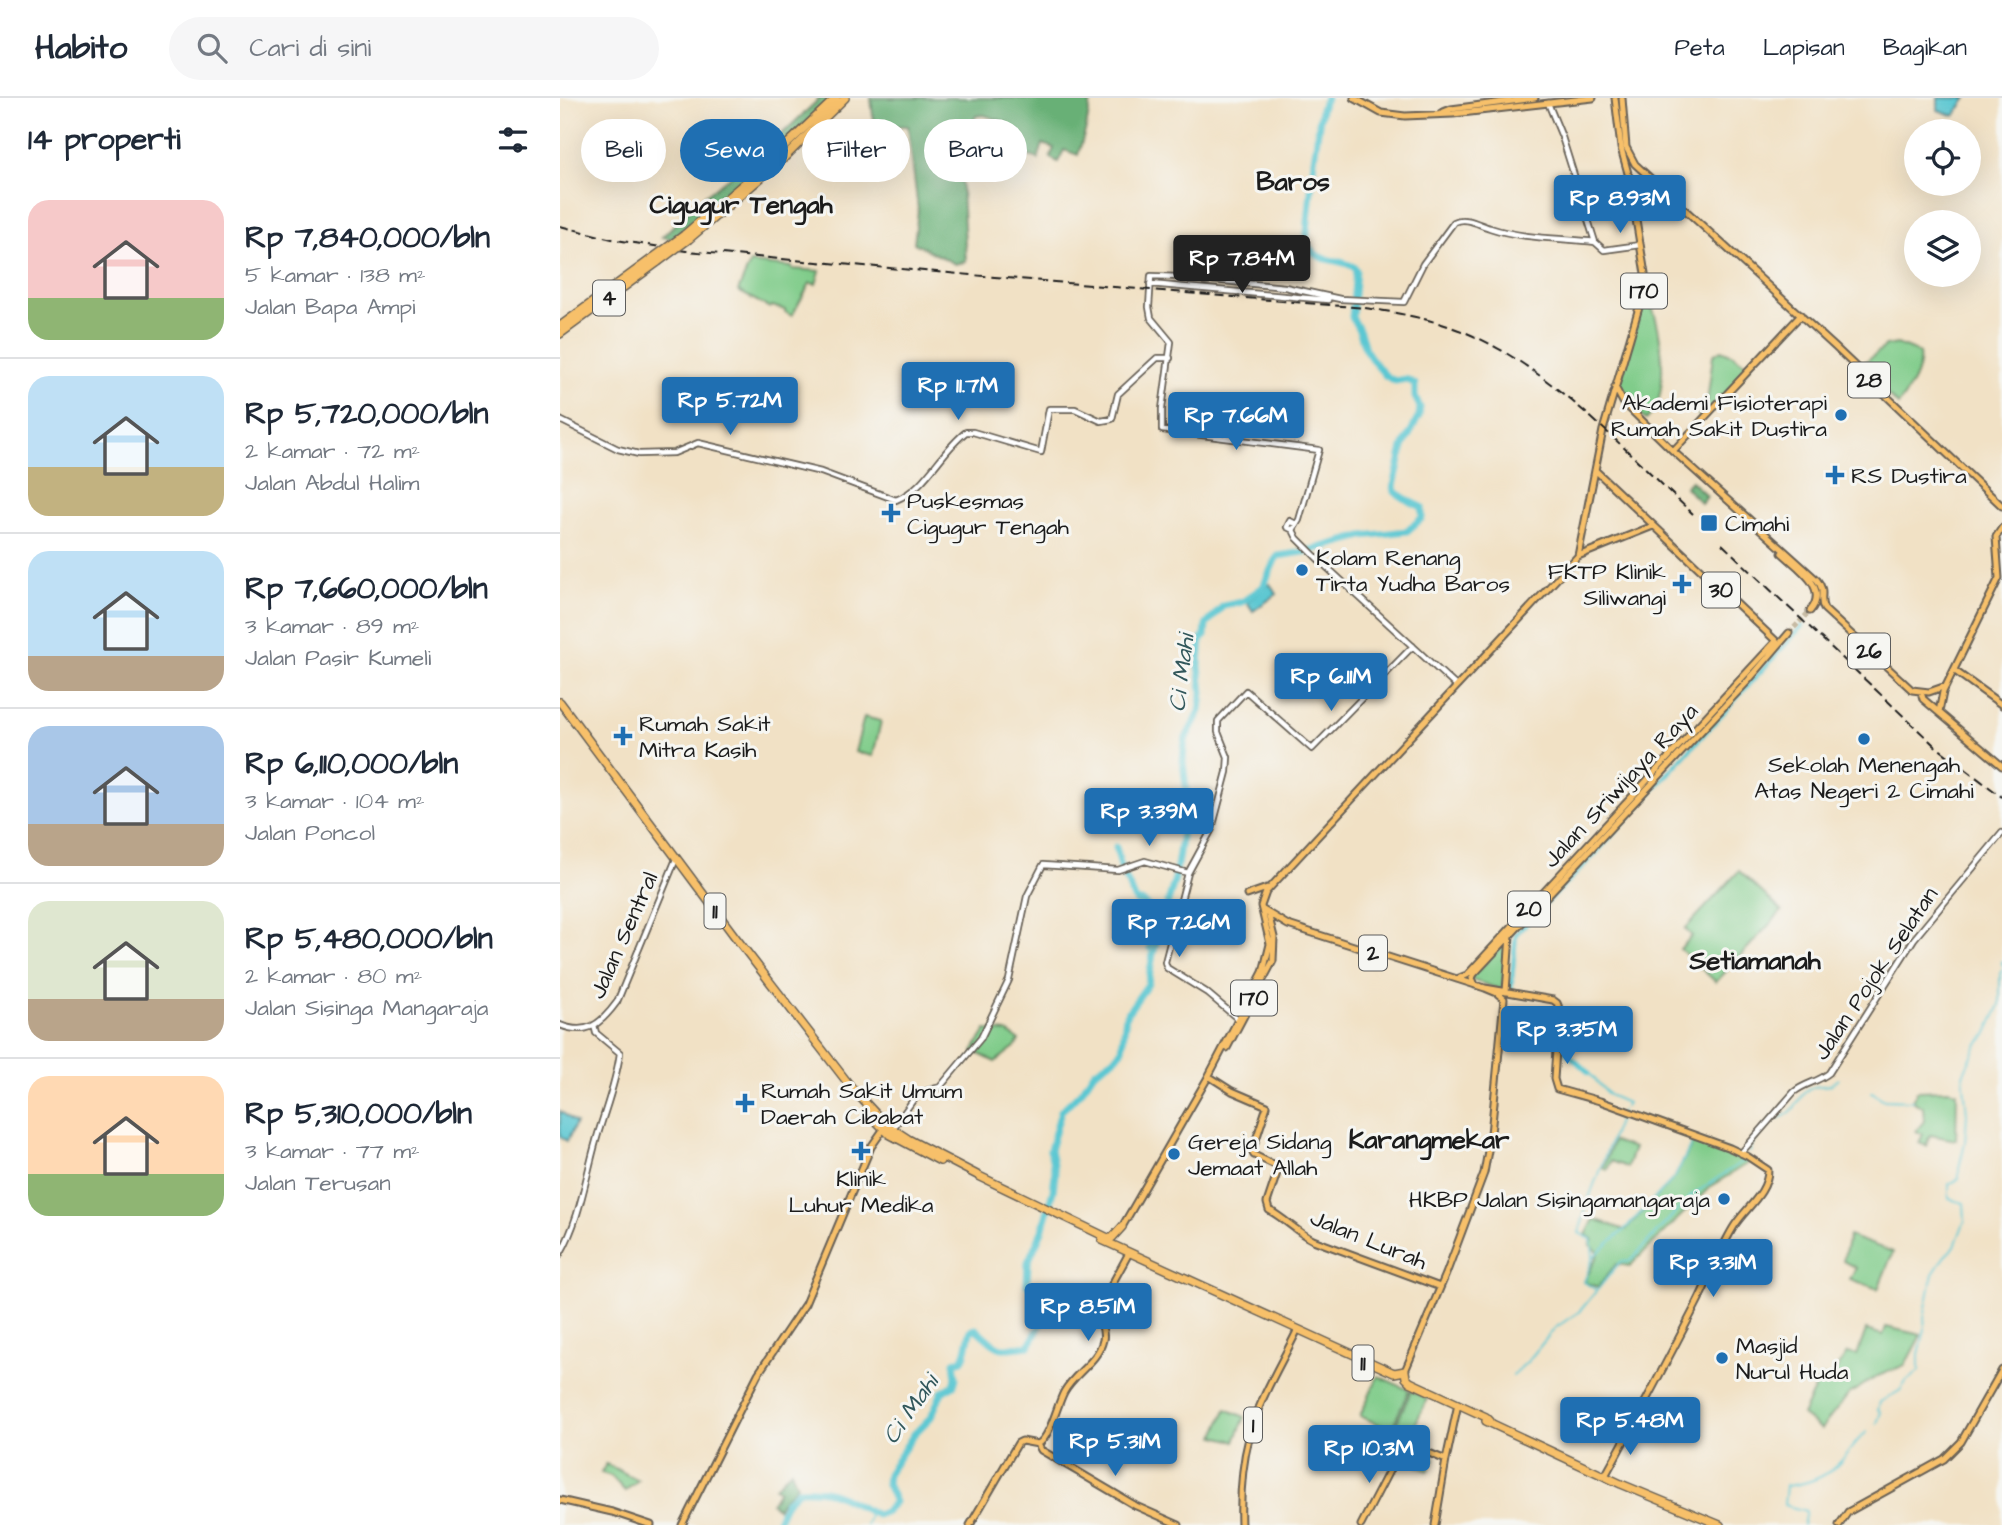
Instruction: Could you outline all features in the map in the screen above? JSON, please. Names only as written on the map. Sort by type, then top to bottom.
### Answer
[{"type":"highway","name":"4","points":[[686,237],[836,98]]},
{"type":"highway","name":"4","points":[[560,334],[782,160],[845,98]]},
{"type":"highway","name":"4","points":[[560,326],[656,260]]},
{"type":"highway","name":"11","points":[[560,702],[859,1101],[887,1128],[1129,1253],[1394,1373],[1405,1371],[1408,1380],[1458,1406]]},
{"type":"highway","name":"11","points":[[560,708],[582,733]]},
{"type":"highway","name":"11","points":[[1047,1211],[1108,1238],[1112,1238],[1122,1227]]},
{"type":"highway","name":"11","points":[[1122,1227],[1119,1242],[1146,1259]]},
{"type":"highway","name":"11","points":[[1265,1315],[1269,1320],[1296,1333],[1605,1476],[1720,1525]]},
{"type":"main road","points":[[1354,98],[1381,113],[1405,116],[1453,114],[1594,98]]},
{"type":"main road","points":[[1441,113],[1451,109],[1535,98]]},
{"type":"main road","name":"170","points":[[1618,99],[1626,147],[1635,164],[1654,182]]},
{"type":"main road","name":"170","points":[[1122,1227],[1233,1033],[1268,962],[1271,932],[1261,902],[1270,886],[1578,556],[1609,404],[1645,287],[1628,169],[1621,148],[1618,99]]},
{"type":"main road","points":[[1628,169],[1635,164]]},
{"type":"main road","points":[[1631,192],[1642,183],[1654,182]]},
{"type":"main road","name":"28","points":[[1654,182],[1801,315],[2002,506]]},
{"type":"main road","points":[[1673,451],[1801,315]]},
{"type":"main road","points":[[1615,387],[1623,402],[1768,537],[1814,585],[1818,596],[1810,611]]},
{"type":"main road","points":[[1609,404],[1615,401],[1623,402]]},
{"type":"main road","name":"30","points":[[1595,470],[1776,641]]},
{"type":"main road","points":[[1578,556],[1653,526]]},
{"type":"main road","points":[[1939,712],[1940,700],[1999,578],[1996,543],[1997,534],[2002,528]]},
{"type":"main road","name":"26","points":[[1768,537],[1820,584],[1823,590],[1822,605],[1893,674],[1912,690],[1921,692],[1923,699],[2002,766]]},
{"type":"main road","points":[[1580,544],[1581,549],[1588,552]]},
{"type":"main road","name":"Jalan Sriwijaya Raya","points":[[1475,985],[1472,978],[1474,974],[1789,634]]},
{"type":"main road","name":"Jalan Sriwijaya Raya","points":[[1646,788],[1776,641]]},
{"type":"main road","points":[[1955,671],[2002,705]]},
{"type":"main road","points":[[1921,692],[1946,687]]},
{"type":"main road","name":"Jalan Sriwijaya Raya","points":[[1457,979],[1467,975],[1588,849]]},
{"type":"main road","name":"170","points":[[1247,895],[1270,886]]},
{"type":"main road","name":"2","points":[[1266,912],[1288,925],[1485,988]]},
{"type":"main road","points":[[1271,932],[1280,926],[1288,925]]},
{"type":"main road","points":[[1506,992],[1510,935]]},
{"type":"main road","points":[[1485,988],[1556,1002],[1559,1008],[1553,1073],[1555,1087],[1741,1153],[1768,1170],[1768,1179],[1761,1192],[1728,1235],[1698,1301],[1605,1476]]},
{"type":"main road","points":[[1405,1371],[1479,1189],[1490,1148],[1504,1002],[1500,995],[1485,988]]},
{"type":"main road","name":"Jalan Lurah","points":[[1208,1078],[1267,1107],[1252,1152],[1254,1156],[1279,1167],[1267,1203],[1269,1210],[1283,1217],[1313,1240],[1440,1287]]},
{"type":"main road","points":[[682,1525],[758,1374],[805,1304],[872,1146],[887,1128]]},
{"type":"main road","points":[[970,1525],[1018,1443],[1022,1441],[1038,1444],[1045,1439],[1068,1385],[1100,1349],[1104,1333],[1098,1319],[1099,1308],[1129,1253]]},
{"type":"main road","name":"1","points":[[1241,1525],[1249,1438],[1296,1333]]},
{"type":"main road","points":[[1839,1525],[1848,1512],[1932,1467],[1954,1450],[2002,1370]]},
{"type":"main road","points":[[1435,1525],[1458,1406]]},
{"type":"main road","points":[[1038,1444],[1041,1450],[1136,1506],[1179,1525]]},
{"type":"main road","points":[[1361,1525],[1403,1444],[1446,1460]]},
{"type":"main road","points":[[560,1506],[562,1500],[651,1525]]},
{"type":"street","points":[[1548,103],[1562,137],[1595,242],[1604,250],[1640,245]]},
{"type":"street","points":[[1456,686],[1314,556],[1294,527],[1299,520],[1319,450],[1163,431],[1162,409],[1170,358],[1169,338],[1151,318],[1151,276],[1285,288],[1344,299],[1404,302],[1411,283],[1432,250],[1458,220],[1502,231],[1595,242]]},
{"type":"street","points":[[1150,284],[1326,300],[1344,299]]},
{"type":"street","points":[[560,420],[618,449],[639,454],[678,452],[698,443],[821,472],[892,500],[903,497],[919,484],[956,440],[969,431],[1041,452],[1049,409],[1075,410],[1101,421],[1112,419],[1118,394],[1157,358],[1170,358]]},
{"type":"street","points":[[1238,1022],[1206,992],[1165,965],[1188,873],[1212,829],[1227,772],[1228,757],[1218,732],[1218,721],[1246,691],[1312,749],[1412,646]]},
{"type":"street","name":"Jalan Pojok Selatan","points":[[1741,1153],[1794,1092],[1804,1084],[1821,1080],[1829,1073],[1914,939],[2002,833]]},
{"type":"street","name":"Jalan Sentral","points":[[560,1025],[579,1031],[594,1025],[612,1009],[621,994],[676,859]]},
{"type":"street","points":[[887,1128],[922,1092],[940,1087],[986,1029],[1009,980],[1027,896],[1043,865],[1120,869],[1145,861],[1188,873]]},
{"type":"street","points":[[560,1254],[579,1213],[587,1171],[618,1075],[620,1053],[596,1033],[594,1025]]},
{"type":"green space","points":[[820,98],[832,98],[810,119],[802,119],[802,127],[788,141],[788,128]]},
{"type":"green space","points":[[871,98],[1086,98],[1091,101],[1078,155],[1064,150],[1058,162],[1050,158],[1054,148],[1043,144],[1038,159],[1027,155],[1027,119],[996,119],[984,115],[976,116],[975,119],[924,119],[924,182],[962,182],[966,262],[955,264],[914,243],[918,210],[910,119],[873,119]]},
{"type":"green space","points":[[723,182],[741,182],[672,239],[662,237],[700,199]]},
{"type":"green space","points":[[750,263],[820,271],[816,284],[810,283],[792,316],[785,310],[772,306],[770,308],[738,291]]},
{"type":"green space","points":[[1645,296],[1651,305],[1659,331],[1662,362],[1658,402],[1646,420],[1624,400],[1619,384]]},
{"type":"green space","points":[[1897,344],[1919,353],[1919,367],[1914,380],[1898,405],[1858,367],[1886,346]]},
{"type":"green space","points":[[1721,350],[1750,367],[1702,419],[1698,415],[1707,403],[1713,355]]},
{"type":"green space","points":[[1691,481],[1707,496],[1701,503],[1685,487]]},
{"type":"green space","points":[[864,717],[881,721],[873,756],[855,752]]},
{"type":"green space","points":[[1739,871],[1782,911],[1716,982],[1680,949],[1692,936],[1685,929]]},
{"type":"green space","points":[[1507,941],[1502,990],[1469,979]]},
{"type":"green space","points":[[986,1030],[1007,1032],[1019,1040],[1016,1046],[995,1062],[973,1051]]},
{"type":"green space","points":[[1917,1091],[1957,1092],[1956,1140],[1930,1135],[1926,1146],[1919,1143],[1923,1134],[1916,1131],[1924,1121],[1923,1107],[1912,1101]]},
{"type":"green space","points":[[1694,1140],[1749,1159],[1747,1164],[1711,1186],[1630,1266],[1616,1264],[1598,1287],[1584,1282],[1599,1252],[1590,1245],[1593,1239],[1586,1235],[1594,1219],[1625,1230],[1675,1177]]},
{"type":"green space","points":[[1613,1141],[1634,1148],[1627,1167],[1611,1161],[1607,1170],[1603,1168]]},
{"type":"green space","points":[[1849,1236],[1893,1252],[1878,1289],[1850,1279],[1856,1268],[1843,1261]]},
{"type":"green space","points":[[1886,1327],[1921,1335],[1905,1365],[1878,1376],[1849,1394],[1821,1429],[1802,1415],[1820,1377],[1831,1378],[1847,1353],[1857,1355],[1866,1330],[1883,1335]]},
{"type":"green space","points":[[1378,1376],[1409,1390],[1391,1430],[1360,1416]]},
{"type":"green space","points":[[1411,1391],[1427,1399],[1409,1438],[1393,1431]]},
{"type":"green space","points":[[1226,1409],[1245,1417],[1235,1441],[1215,1436]]},
{"type":"green space","points":[[1409,1447],[1435,1459],[1428,1471],[1414,1464],[1417,1455]]},
{"type":"green space","points":[[606,1464],[638,1480],[625,1491],[611,1476],[601,1473]]},
{"type":"green space","points":[[791,1470],[797,1485],[778,1508],[771,1503],[779,1490],[775,1487]]},
{"type":"water","points":[[1938,98],[1967,98],[1955,116],[1938,110]]},
{"type":"water","points":[[1270,584],[1277,594],[1253,611],[1247,602]]},
{"type":"water","points":[[560,1111],[576,1123],[567,1141],[560,1137]]},
{"type":"waterway","name":"Ci Mahi","points":[[776,1525],[786,1502],[799,1490],[833,1493],[877,1515],[886,1511],[895,1502],[887,1484],[888,1474],[914,1434],[931,1417],[942,1392],[954,1385],[954,1362],[964,1357],[971,1330],[976,1329],[1000,1347],[1010,1348],[1029,1346],[1041,1324],[1046,1296],[1027,1285],[1028,1262],[1042,1231],[1053,1191],[1055,1174],[1050,1150],[1061,1111],[1081,1092],[1094,1072],[1114,1059],[1122,1049],[1126,1015],[1148,984],[1153,954],[1175,878],[1187,795],[1184,748],[1186,738],[1200,711],[1202,692],[1199,666],[1201,639],[1205,636],[1206,625],[1223,606],[1242,602],[1263,587],[1278,556],[1363,536],[1407,531],[1422,518],[1422,507],[1395,492],[1394,486],[1403,447],[1419,416],[1420,407],[1415,397],[1415,384],[1406,379],[1395,381],[1386,376],[1365,349],[1352,317],[1356,270],[1354,267],[1322,258],[1306,243],[1321,109],[1326,98]]},
{"type":"waterway","points":[[1511,991],[1516,934],[1596,853],[1802,626]]},
{"type":"waterway","points":[[1116,847],[1122,871],[1136,901],[1144,903],[1156,915],[1150,948]]},
{"type":"waterway","points":[[1877,1423],[1881,1412],[1878,1410],[1880,1402],[1901,1390],[1904,1383],[1919,1371],[1919,1354],[1925,1329],[1924,1317],[1933,1274],[1955,1246],[1965,1220],[1964,1203],[1949,1199],[1949,1184],[1959,1179],[1965,1142],[1967,1114],[1963,1075],[2000,1005],[2002,969]]},
{"type":"waterway","points":[[1558,1042],[1559,1046],[1589,1073]]},
{"type":"waterway","points":[[1589,1073],[1609,1095],[1627,1103],[1625,1106]]},
{"type":"waterway","points":[[1814,1087],[1830,1085],[1838,1079]]},
{"type":"waterway","points":[[1772,1121],[1789,1113],[1804,1092],[1812,1088]]},
{"type":"waterway","points":[[1872,1092],[1884,1100],[1912,1101]]},
{"type":"waterway","points":[[1593,1256],[1591,1239],[1579,1233],[1589,1198],[1622,1111]]},
{"type":"waterway","points":[[1750,1152],[1759,1135]]},
{"type":"waterway","points":[[1596,1290],[1584,1282],[1593,1257],[1624,1230],[1675,1177],[1694,1139],[1745,1158]]},
{"type":"waterway","points":[[1513,1375],[1555,1328],[1580,1311],[1620,1262],[1630,1261],[1691,1196],[1746,1159]]},
{"type":"waterway","points":[[1803,1525],[1806,1511],[1784,1505],[1786,1486],[1801,1484],[1823,1475],[1841,1461],[1867,1432]]},
{"type":"waterway","points":[[866,1525],[870,1512]]},
{"type":"tunnel","points":[[1789,633],[1810,611]]},
{"type":"railway","points":[[560,226],[616,240],[686,251],[1365,308],[1418,318],[1469,334],[1500,349],[1529,368],[1587,414],[1693,514]]},
{"type":"railway","points":[[1722,544],[1934,745],[2002,797]]},
{"type":"place","name":"Akademi Fisioterapi Rumah Sakit Dustira","points":[[1841,415]]},
{"type":"place","name":"RS Dustira","points":[[1835,475]]},
{"type":"place","name":"Puskesmas Cigugur Tengah","points":[[891,513]]},
{"type":"place","name":"Cimahi","points":[[1709,523]]},
{"type":"place","name":"Kolam Renang Tirta Yudha Baros","points":[[1302,570]]},
{"type":"place","name":"FKTP Klinik Siliwangi","points":[[1682,584]]},
{"type":"place","name":"Rumah Sakit Mitra Kasih","points":[[623,736]]},
{"type":"place","name":"Sekolah Menengah Atas Negeri 2 Cimahi","points":[[1864,739]]},
{"type":"place","name":"Rumah Sakit Umum Daerah Cibabat","points":[[745,1103]]},
{"type":"place","name":"Klinik Luhur Medika","points":[[861,1151]]},
{"type":"place","name":"Gereja Sidang Jemaat Allah","points":[[1174,1154]]},
{"type":"place","name":"HKBP Jalan Sisingamangaraja","points":[[1724,1199]]},
{"type":"place","name":"Masjid Nurul Huda","points":[[1722,1358]]},
{"type":"district","name":"Baros","points":[[1293,181]]},
{"type":"district","name":"Cigugur Tengah","points":[[741,204]]},
{"type":"district","name":"Setiamanah","points":[[1755,960]]},
{"type":"district","name":"Karangmekar","points":[[1429,1139]]}]
